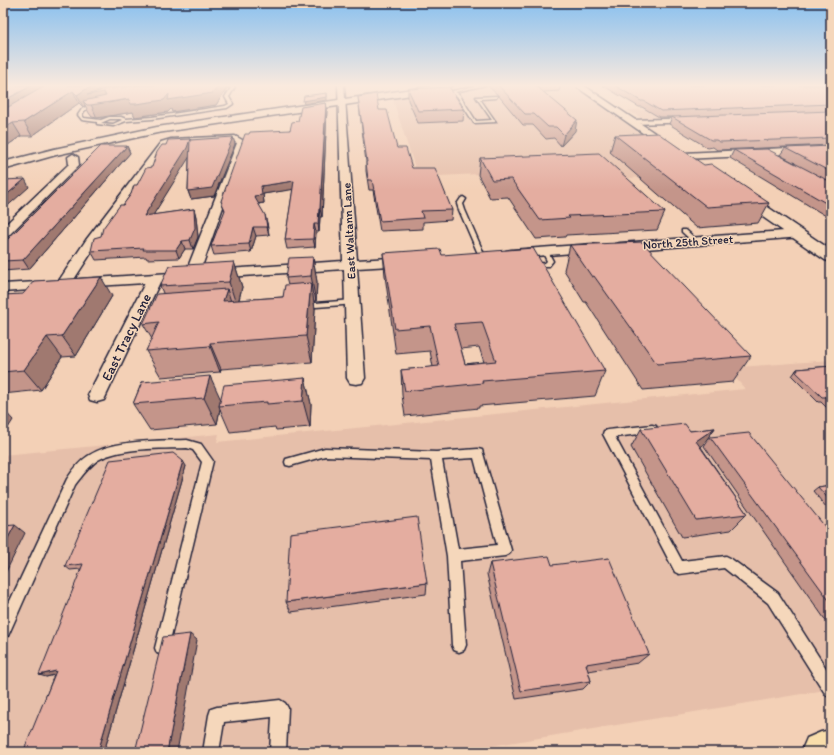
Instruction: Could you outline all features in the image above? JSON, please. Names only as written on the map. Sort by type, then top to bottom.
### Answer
[{"type":"main road","points":[[3,158],[114,128],[176,120]]},
{"type":"main road","points":[[3,166],[63,150],[207,120]]},
{"type":"main road","points":[[631,120],[701,168]]},
{"type":"main road","points":[[732,189],[831,257]]},
{"type":"main road","points":[[821,752],[831,750]]},
{"type":"street","name":"East Waltann Lane","points":[[343,120],[356,378]]},
{"type":"street","points":[[634,122],[693,120]]},
{"type":"street","points":[[64,284],[91,243],[164,144],[171,142],[235,140],[242,142],[192,275]]},
{"type":"street","points":[[683,156],[831,149]]},
{"type":"street","points":[[764,152],[780,161]]},
{"type":"street","points":[[3,234],[74,165],[73,156]]},
{"type":"street","name":"North 25th Street","points":[[466,257],[798,234]]},
{"type":"street","points":[[3,288],[420,260]]},
{"type":"street","name":"East Tracy Lane","points":[[97,395],[139,317],[155,278]]},
{"type":"lane","points":[[93,120],[104,120]]},
{"type":"lane","points":[[100,121],[98,123],[100,125],[114,128],[125,120]]},
{"type":"lane","points":[[474,120],[475,122],[494,120]]},
{"type":"lane","points":[[463,199],[460,204],[462,210],[482,256]]},
{"type":"lane","points":[[684,231],[695,241]]},
{"type":"lane","points":[[519,253],[528,264],[543,270],[550,261],[545,251]]},
{"type":"lane","points":[[293,307],[353,302]]},
{"type":"lane","points":[[654,429],[608,434],[679,568],[726,562],[773,598],[831,690]]},
{"type":"lane","points":[[3,631],[71,482],[82,468],[96,456],[113,450],[187,444],[197,447],[208,461],[159,661]]},
{"type":"lane","points":[[290,462],[325,452],[436,456],[478,453],[505,550],[453,556]]},
{"type":"lane","points":[[436,456],[453,556],[458,645]]},
{"type":"lane","points":[[211,752],[217,715],[280,708],[278,752]]},
{"type":"shaded area","points":[[400,120],[622,120],[699,174],[612,179],[600,168],[418,177]]},
{"type":"shaded area","points":[[831,360],[831,689],[455,752],[3,752],[3,455],[219,434],[217,442],[745,389],[727,368]]},
{"type":"building","points":[[3,120],[27,120],[13,123],[3,129]]},
{"type":"building","points":[[325,120],[320,209],[318,224],[314,224],[313,239],[285,240],[294,181],[261,186],[262,195],[254,196],[265,215],[267,227],[253,227],[249,244],[211,246],[225,210],[221,201],[245,134],[249,134],[250,132],[290,130],[292,122]]},
{"type":"building","points":[[361,120],[390,120],[397,148],[406,148],[412,168],[435,168],[452,210],[421,211],[423,218],[380,221],[372,180],[368,180]]},
{"type":"building","points":[[541,120],[577,120],[564,135],[556,127],[548,127]]},
{"type":"building","points":[[677,120],[831,120],[831,138],[720,142],[711,140]]},
{"type":"building","points":[[658,133],[704,165],[711,164],[769,203],[707,207],[615,135]]},
{"type":"building","points":[[233,137],[212,188],[188,191],[190,140]]},
{"type":"building","points":[[190,139],[187,148],[144,216],[194,209],[195,228],[190,240],[182,241],[176,250],[143,250],[144,248],[91,251],[94,238],[101,236],[103,228],[120,205],[123,205],[131,194],[134,185],[137,185],[146,168],[152,167],[157,152],[162,145],[166,145],[168,140]]},
{"type":"building","points":[[101,146],[127,146],[23,260],[3,261],[3,244]]},
{"type":"building","points":[[831,146],[831,172],[785,148]]},
{"type":"building","points":[[767,149],[831,182],[831,206],[734,150]]},
{"type":"building","points":[[599,153],[665,212],[568,216],[570,218],[540,220],[511,179],[492,180],[480,158]]},
{"type":"building","points":[[25,179],[3,198],[3,180]]},
{"type":"building","points":[[642,242],[751,356],[657,364],[570,245]]},
{"type":"building","points":[[533,248],[605,371],[482,381],[483,383],[405,391],[401,370],[439,366],[430,326],[395,329],[383,253],[440,249],[442,255]],"holes":[[[482,322],[496,361],[465,364],[454,324]]]},
{"type":"building","points":[[313,257],[311,276],[286,278],[289,258]]},
{"type":"building","points":[[234,262],[229,282],[160,286],[169,266]]},
{"type":"building","points":[[101,277],[62,336],[47,337],[24,370],[3,372],[3,295],[23,294],[34,281]]},
{"type":"building","points":[[311,283],[306,336],[210,343],[210,346],[146,351],[159,322],[143,324],[157,294],[227,289],[223,301],[283,297],[285,285]]},
{"type":"building","points":[[831,366],[831,402],[826,397],[822,397],[795,371],[798,371],[797,369]]},
{"type":"building","points":[[210,376],[204,398],[133,404],[142,382]]},
{"type":"building","points":[[305,378],[303,401],[219,406],[224,385]]},
{"type":"building","points":[[685,424],[690,431],[715,428],[696,441],[747,514],[696,520],[641,429]]},
{"type":"building","points":[[749,433],[831,534],[831,603],[710,437]]},
{"type":"building","points":[[173,453],[183,461],[98,752],[25,752],[24,750],[56,671],[39,675],[83,564],[65,566],[110,460]]},
{"type":"building","points":[[831,485],[831,502],[818,487]]},
{"type":"building","points":[[417,517],[427,583],[286,602],[290,533]]},
{"type":"building","points":[[15,525],[3,547],[3,526]]},
{"type":"building","points":[[549,556],[552,565],[609,558],[649,654],[586,664],[591,681],[521,691],[490,563]]},
{"type":"building","points":[[190,634],[167,752],[135,752],[163,637]]}]
